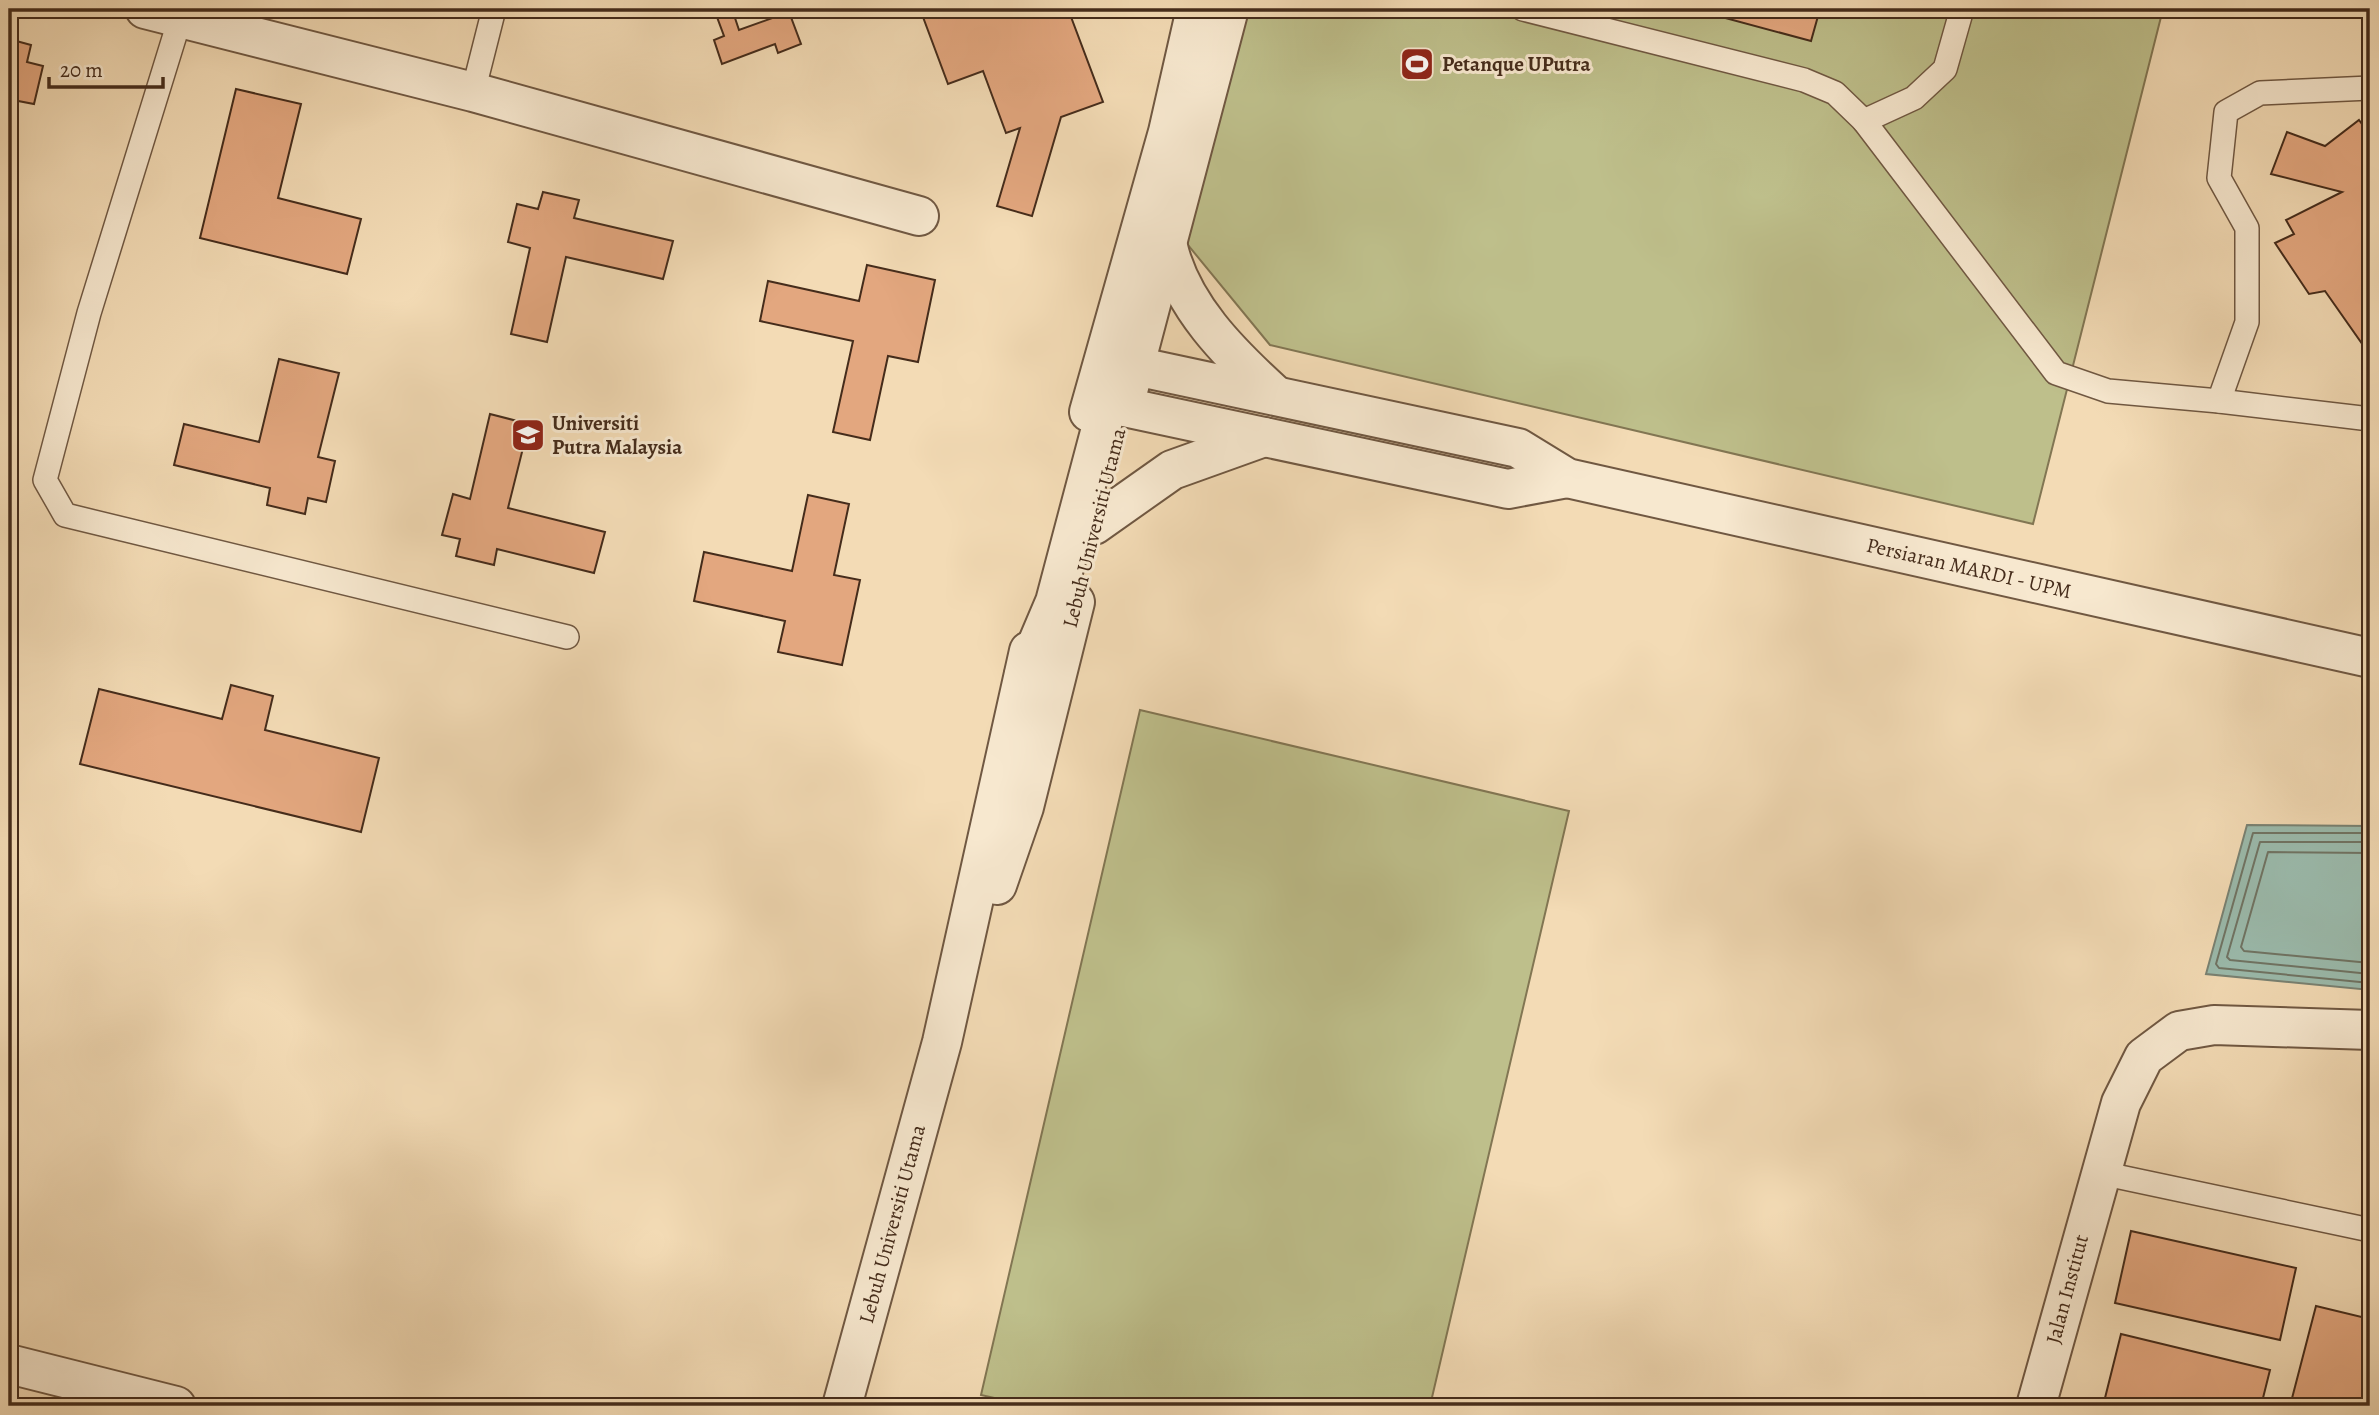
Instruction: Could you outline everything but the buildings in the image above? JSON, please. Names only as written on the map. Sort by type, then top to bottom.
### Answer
[{"type":"street","name":"Lebuh Universiti Utama","points":[[842,1406],[942,1042],[1024,675],[1096,381],[1168,132],[1196,9]]},
{"type":"street","name":"Lebuh Universiti Utama","points":[[942,1042],[1024,807],[1094,525],[1124,387],[1168,247],[1229,9]]},
{"type":"street","points":[[170,12],[473,92],[919,216]]},
{"type":"street","points":[[1168,132],[1160,204],[1115,371],[1124,387],[1266,437],[1508,489],[1567,478]]},
{"type":"street","points":[[1168,247],[1173,269],[1225,350],[1276,394]]},
{"type":"street","points":[[1124,387],[1276,394],[1518,448],[1567,478]]},
{"type":"street","points":[[1024,675],[1055,602],[1124,387]]},
{"type":"street","points":[[1094,525],[1172,470],[1266,437]]},
{"type":"street","name":"Persiaran MARDI - UPM","points":[[1567,478],[2370,658]]},
{"type":"street","name":"Jalan Institut","points":[[2036,1406],[2121,1102],[2144,1057],[2179,1031],[2214,1025],[2370,1030]]},
{"type":"street","points":[[9,1364],[176,1406]]},
{"type":"lane","points":[[473,92],[494,9]]},
{"type":"lane","points":[[1523,9],[1804,80],[1835,93],[1864,121],[2056,373],[2108,391],[2370,419]]},
{"type":"lane","points":[[1864,121],[1914,98],[1945,69],[1962,9]]},
{"type":"lane","points":[[170,12],[45,480],[65,515],[567,637]]},
{"type":"lane","points":[[2219,401],[2247,322],[2247,228],[2219,178],[2226,112],[2260,93],[2370,88]]},
{"type":"lane","points":[[2101,1173],[2370,1230]]},
{"type":"green space","points":[[1246,9],[2163,9],[2033,524],[1270,345],[1183,239]]},
{"type":"green space","points":[[1140,710],[1569,811],[1430,1406],[1030,1406],[981,1395]]},
{"type":"water","points":[[2247,825],[2370,826],[2370,990],[2206,974]]},
{"type":"place","name":"Petanque UPutra","points":[[1417,64]]},
{"type":"place","name":"Universiti Putra Malaysia","points":[[528,435]]}]
